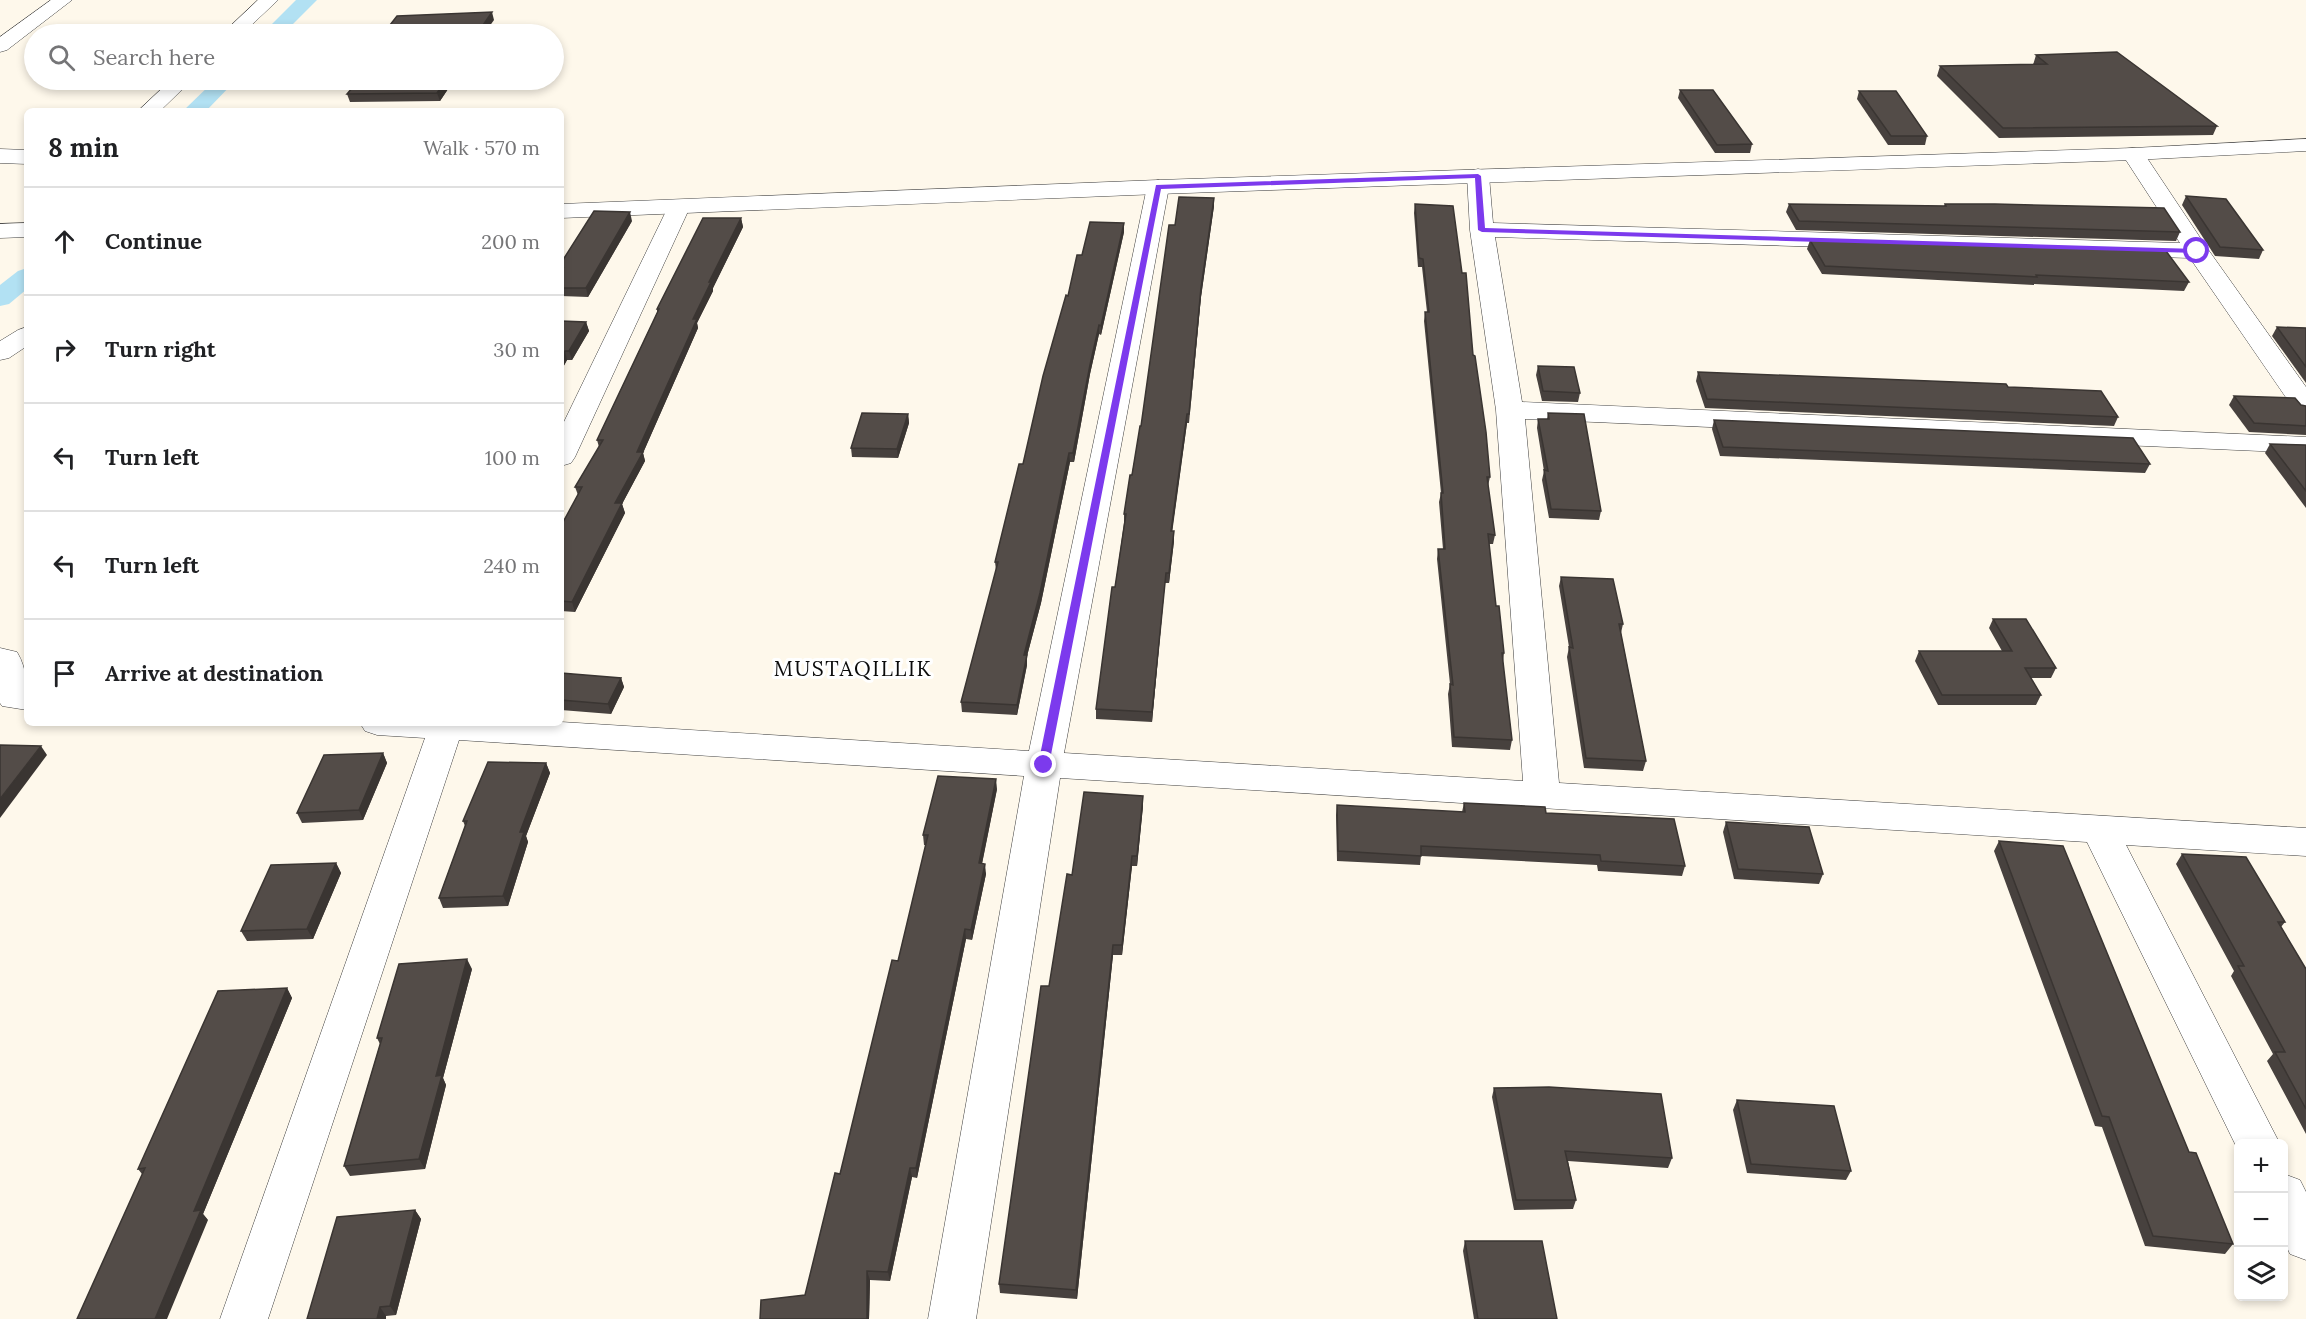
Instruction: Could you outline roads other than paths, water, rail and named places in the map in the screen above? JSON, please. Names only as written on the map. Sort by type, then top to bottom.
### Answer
[{"type":"street","points":[[30,24],[63,0]]},
{"type":"street","points":[[242,24],[269,0]]},
{"type":"street","points":[[0,46],[24,28]]},
{"type":"street","points":[[151,108],[171,90]]},
{"type":"street","points":[[564,211],[1158,187],[2133,154],[2306,145]]},
{"type":"street","points":[[2133,154],[2197,251],[2306,406]]},
{"type":"street","points":[[0,156],[24,157]]},
{"type":"street","points":[[1478,176],[1482,230],[1510,410],[1542,795]]},
{"type":"street","points":[[952,1319],[1044,765],[1158,187]]},
{"type":"street","points":[[564,451],[679,207]]},
{"type":"street","points":[[1482,230],[2197,251]]},
{"type":"street","points":[[0,352],[24,337]]},
{"type":"street","points":[[1510,410],[2306,446]]},
{"type":"street","points":[[0,659],[5,660],[14,704]]},
{"type":"street","points":[[244,1319],[446,726]]},
{"type":"street","points":[[461,726],[1044,765],[2306,842]]},
{"type":"street","points":[[2099,829],[2256,1139]]},
{"type":"street","points":[[2288,1205],[2306,1239]]},
{"type":"waterway","points":[[282,24],[307,0]]},
{"type":"waterway","points":[[197,108],[216,90]]},
{"type":"waterway","points":[[0,298],[24,278]]},
{"type":"district","name":"MUSTAQILLIK","points":[[853,668]]}]
